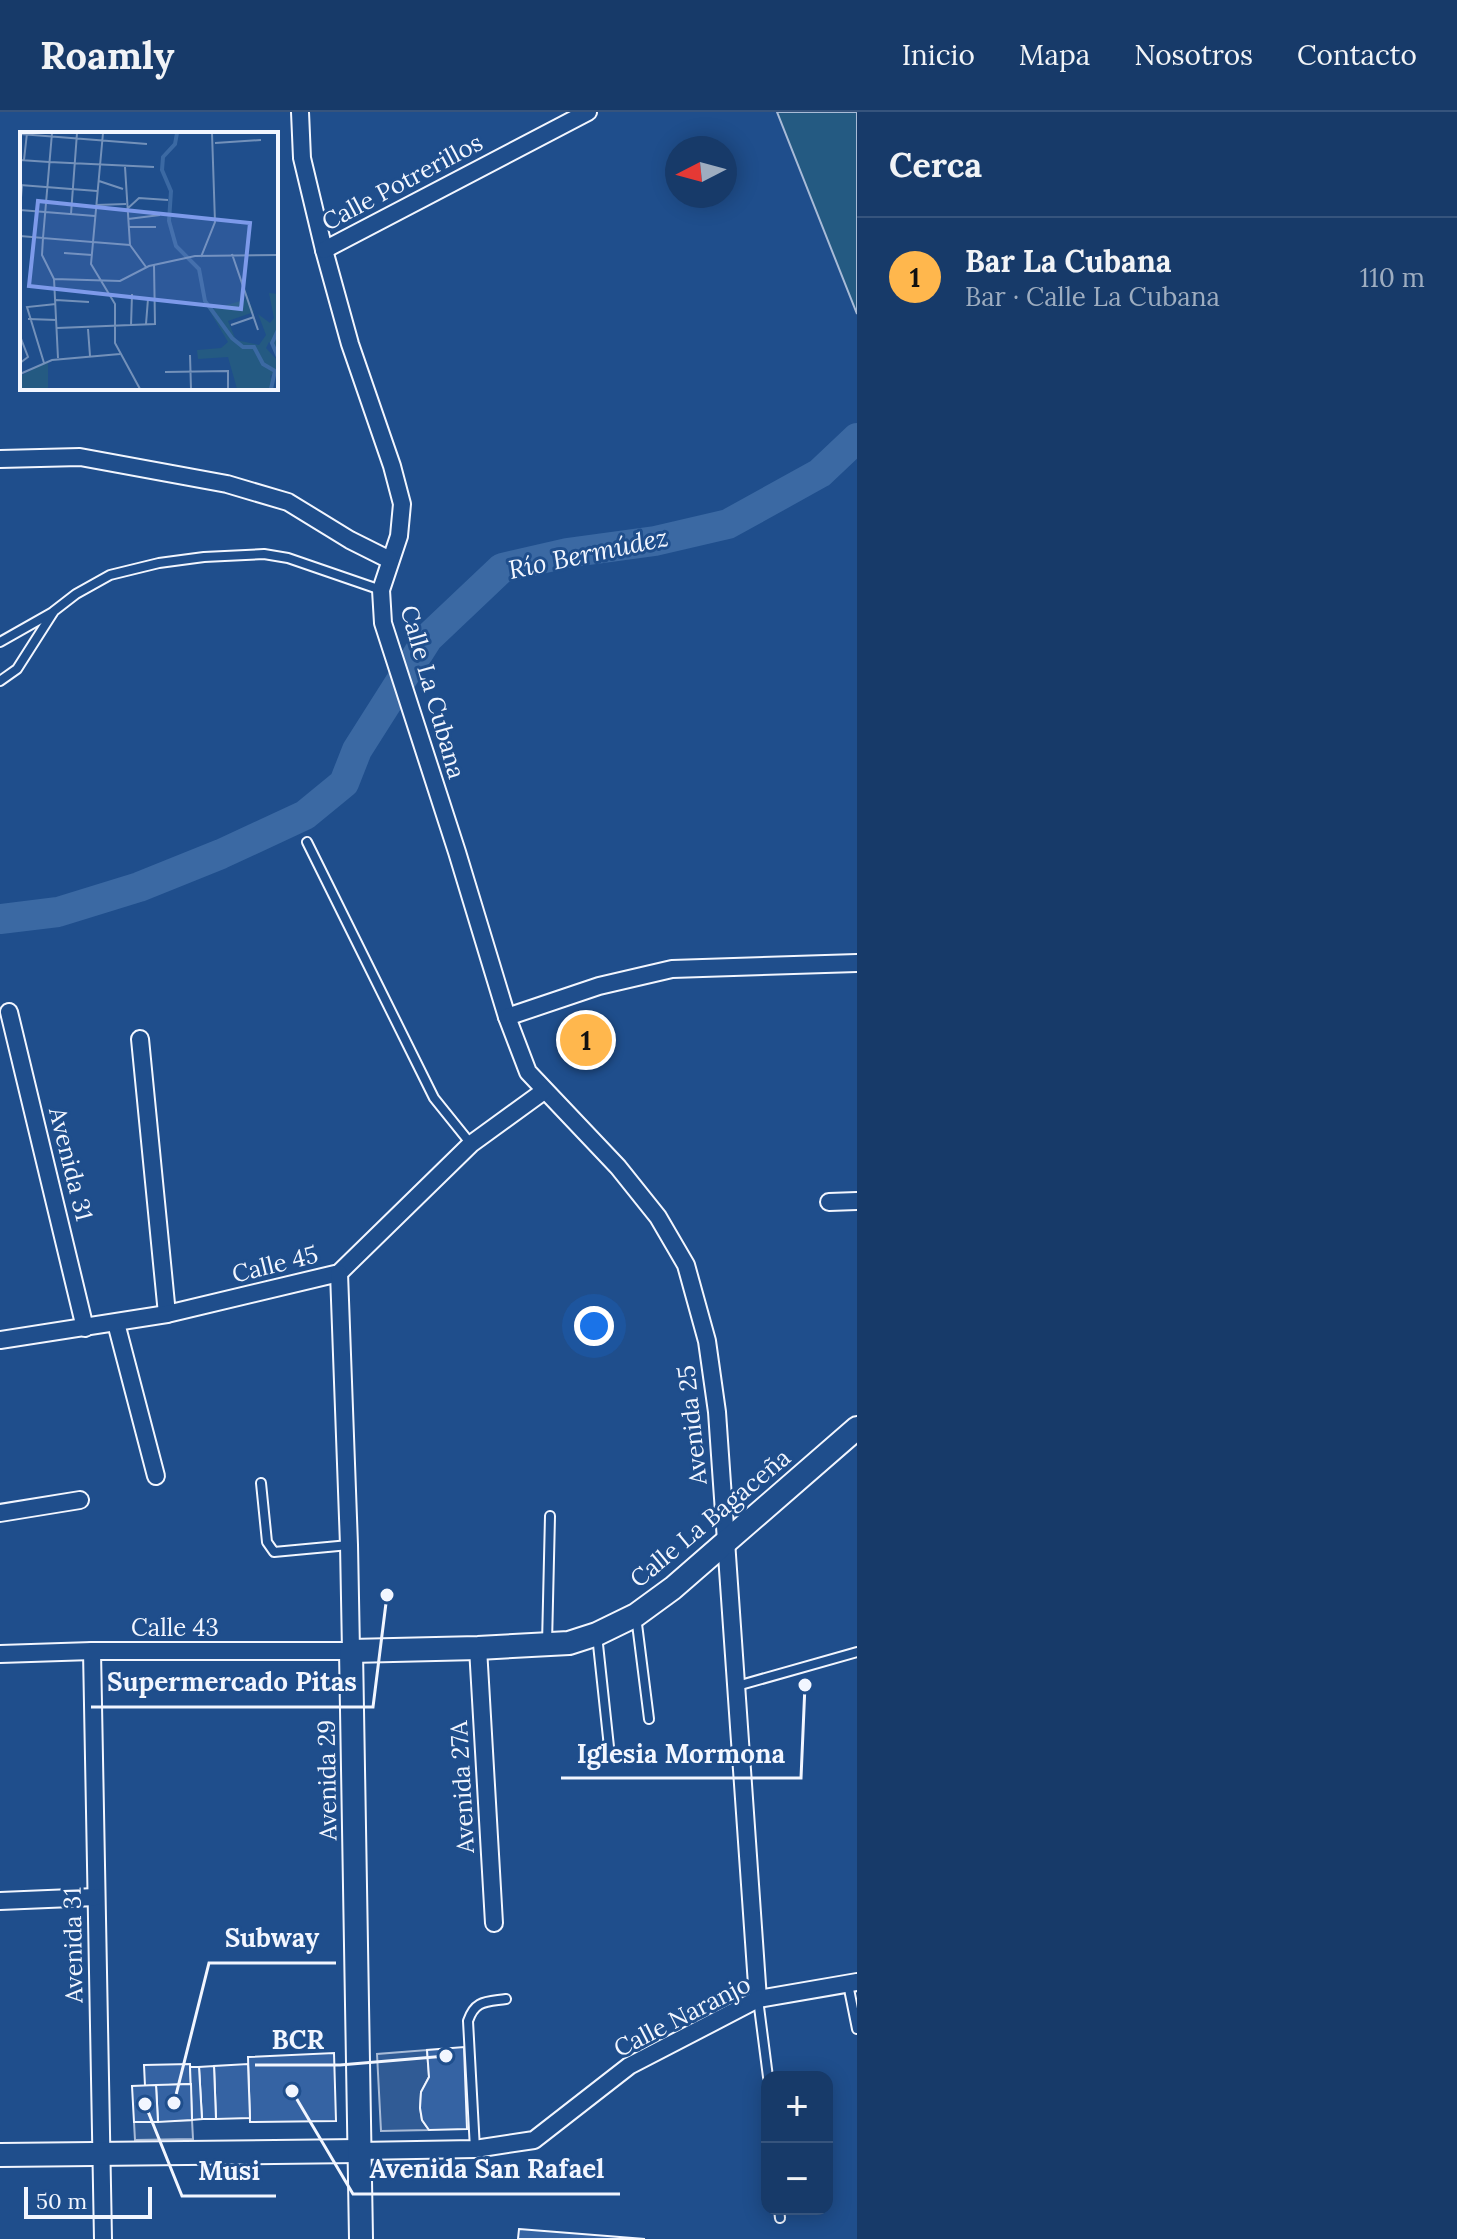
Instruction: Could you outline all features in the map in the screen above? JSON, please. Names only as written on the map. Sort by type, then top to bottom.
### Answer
[{"type":"street","name":"Calle La Cubana","points":[[300,112],[302,158],[324,250],[350,344],[402,504],[399,536],[381,590],[383,623],[507,1017],[528,1072],[544,1091]]},
{"type":"street","name":"Calle Potrerillos","points":[[324,250],[588,112]]},
{"type":"street","points":[[0,459],[80,457],[227,484],[288,502],[390,560]]},
{"type":"street","points":[[507,1017],[599,986],[672,969],[857,963]]},
{"type":"street","name":"Avenida 31","points":[[9,1012],[85,1328]]},
{"type":"street","points":[[140,1039],[167,1314]]},
{"type":"street","name":"Calle 45","points":[[0,1340],[167,1314],[339,1273],[471,1144],[544,1091]]},
{"type":"street","name":"Avenida 25","points":[[544,1091],[618,1167],[658,1217],[686,1265],[707,1341],[717,1412],[758,1999]]},
{"type":"street","points":[[829,1202],[857,1201]]},
{"type":"street","name":"Avenida 29","points":[[339,1273],[349,1545],[361,2239]]},
{"type":"street","points":[[116,1323],[156,1476]]},
{"type":"street","name":"Calle La Bagaceña","points":[[351,1651],[547,1645],[569,1643],[597,1634],[636,1615],[673,1588],[857,1428]]},
{"type":"street","points":[[0,1513],[80,1500]]},
{"type":"street","name":"Avenida 27A","points":[[478,1648],[494,1923]]},
{"type":"street","name":"Avenida 31","points":[[92,1651],[103,2239]]},
{"type":"street","name":"Calle 43","points":[[0,1654],[351,1651]]},
{"type":"street","points":[[0,1901],[96,1897]]},
{"type":"street","name":"Calle Naranjo","points":[[358,2151],[475,2149],[534,2140],[629,2066],[758,1999],[853,1983]]},
{"type":"street","points":[[0,2155],[358,2151]]},
{"type":"lane","points":[[0,642],[110,575],[159,563],[264,554],[288,558],[381,590]]},
{"type":"lane","points":[[0,681],[17,669],[54,611]]},
{"type":"lane","points":[[307,842],[434,1098],[471,1144]]},
{"type":"lane","points":[[261,1483],[267,1542],[274,1552],[349,1545]]},
{"type":"lane","points":[[547,1645],[550,1516]]},
{"type":"lane","points":[[636,1615],[649,1719]]},
{"type":"lane","points":[[597,1634],[609,1747]]},
{"type":"lane","points":[[737,1686],[857,1652]]},
{"type":"lane","points":[[853,1983],[857,2029]]},
{"type":"lane","points":[[475,2149],[468,2021],[472,2009],[481,2003],[506,1999]]},
{"type":"lane","points":[[758,1999],[767,2071]]},
{"type":"shaded area","points":[[777,112],[857,112],[857,314]]},
{"type":"shaded area","points":[[427,2050],[429,2077],[421,2092],[420,2108],[422,2120],[429,2130],[381,2131],[377,2054]]},
{"type":"shaded area","points":[[192,2120],[193,2139],[135,2140],[134,2122]]},
{"type":"building","points":[[464,2047],[467,2129],[429,2130],[422,2120],[420,2108],[421,2092],[429,2077],[427,2050]]},
{"type":"building","points":[[334,2053],[336,2121],[250,2122],[248,2057]]},
{"type":"building","points":[[190,2064],[191,2084],[145,2086],[144,2065]]},
{"type":"building","points":[[248,2064],[250,2118],[216,2119],[214,2066]]},
{"type":"building","points":[[214,2066],[216,2119],[202,2119],[199,2067]]},
{"type":"building","points":[[190,2067],[199,2067],[202,2119],[192,2120]]},
{"type":"building","points":[[191,2084],[192,2120],[158,2122],[156,2085]]},
{"type":"building","points":[[156,2085],[158,2122],[134,2122],[132,2086]]},
{"type":"building","points":[[519,2229],[645,2239],[518,2239]]},
{"type":"waterway","name":"Río Bermúdez","points":[[0,919],[58,912],[139,887],[305,815],[344,783],[357,750],[428,638],[502,568],[567,553],[655,541],[728,524],[820,473],[857,438]]},
{"type":"place","name":"Bar La Cubana","points":[[586,1040]]},
{"type":"place","name":"Supermercado Pitas","points":[[387,1595]]},
{"type":"place","name":"Iglesia Mormona","points":[[805,1685]]},
{"type":"place","name":"BCR","points":[[446,2056]]},
{"type":"place","name":"Avenida San Rafael","points":[[292,2091]]},
{"type":"place","name":"Subway","points":[[174,2103]]},
{"type":"place","name":"Musi","points":[[145,2104]]}]
